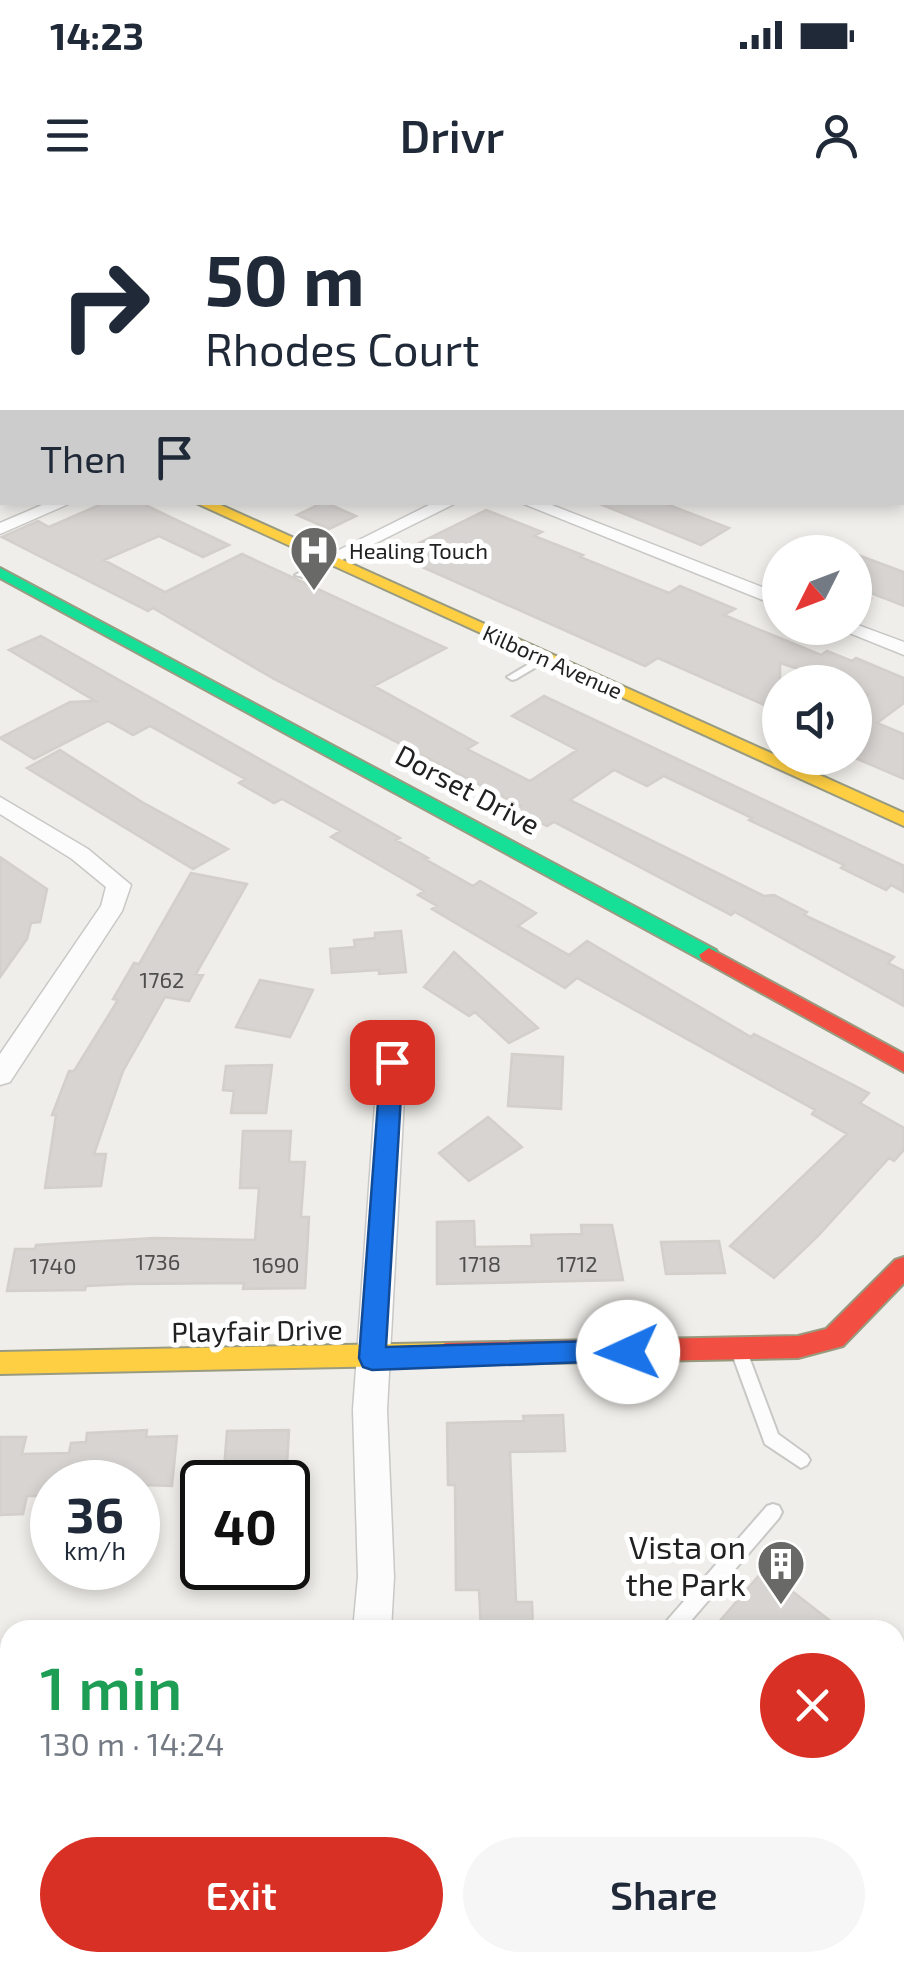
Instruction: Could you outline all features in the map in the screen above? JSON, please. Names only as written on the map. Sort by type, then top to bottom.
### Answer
[{"type":"street","points":[[0,530],[59,505]]},
{"type":"street","name":"Kilborn Avenue","points":[[209,505],[904,820]]},
{"type":"street","points":[[328,560],[444,505]]},
{"type":"street","points":[[535,505],[762,595]]},
{"type":"street","name":"Dorset Drive","points":[[0,572],[600,894],[904,1064]]},
{"type":"street","points":[[872,637],[904,649]]},
{"type":"street","points":[[0,804],[80,854],[119,885],[113,906],[0,1075]]},
{"type":"street","points":[[373,1620],[376,1577],[370,1410],[392,1062]]},
{"type":"street","name":"Playfair Drive","points":[[0,1363],[798,1347],[834,1338],[904,1268]]},
{"type":"lane","points":[[300,574],[328,560]]},
{"type":"lane","points":[[512,677],[544,658]]},
{"type":"lane","points":[[738,1349],[771,1439],[801,1460]]},
{"type":"lane","points":[[680,1620],[773,1512]]},
{"type":"path","points":[[872,598],[875,595]]},
{"type":"building","points":[[99,505],[145,505],[229,545],[203,557],[159,536],[104,560],[165,592],[242,554],[446,648],[374,686],[477,743],[467,749],[530,781],[577,750],[512,716],[544,696],[904,866],[904,892],[891,885],[886,890],[841,868],[844,865],[664,776],[647,786],[614,770],[570,800],[764,896],[774,895],[807,912],[804,915],[894,957],[888,963],[904,971],[904,1006],[735,912],[731,915],[554,822],[547,826],[515,810],[521,806],[274,679],[153,608],[148,611],[2,537],[38,521],[49,527]]},
{"type":"building","points":[[318,505],[331,505],[356,516],[329,529],[297,515]]},
{"type":"building","points":[[602,505],[669,505],[729,528],[701,545]]},
{"type":"building","points":[[486,510],[542,532],[534,536],[583,555],[580,557],[669,593],[680,586],[735,609],[724,615],[762,631],[762,645],[797,645],[821,655],[827,651],[852,661],[856,658],[904,678],[904,703],[877,723],[904,734],[904,779],[872,765],[872,665],[762,665],[762,704],[658,658],[645,666],[395,555]]},
{"type":"building","points":[[872,560],[904,572],[904,606],[872,594]]},
{"type":"building","points":[[41,636],[400,838],[396,840],[473,886],[480,881],[536,913],[518,926],[569,955],[587,941],[751,1037],[754,1034],[869,1093],[860,1103],[904,1128],[904,1150],[894,1161],[889,1158],[774,1278],[730,1246],[847,1134],[812,1114],[815,1110],[577,978],[565,988],[432,909],[437,906],[418,895],[424,891],[331,837],[340,831],[282,799],[274,803],[239,783],[245,779],[150,726],[133,735],[108,721],[34,759],[0,738],[70,702],[95,701],[9,650]]},
{"type":"building","points":[[60,750],[142,802],[228,849],[193,869],[27,768]]},
{"type":"building","points":[[0,857],[47,889],[40,922],[31,923],[27,939],[0,977]]},
{"type":"building","points":[[191,873],[247,884],[196,974],[203,975],[189,1001],[165,997],[123,1071],[94,1154],[106,1154],[101,1186],[45,1188],[56,1115],[52,1115],[69,1071],[74,1071],[118,1000],[113,999],[134,963],[139,964]]},
{"type":"building","points":[[401,931],[406,972],[332,973],[330,949],[355,947],[354,940],[375,938],[375,933]]},
{"type":"building","points":[[454,952],[538,1028],[509,1043],[475,1012],[469,1016],[424,987]]},
{"type":"building","points":[[260,980],[313,990],[290,1037],[236,1027]]},
{"type":"building","points":[[512,1054],[563,1057],[561,1109],[508,1106]]},
{"type":"building","points":[[272,1065],[266,1113],[231,1113],[234,1091],[223,1090],[226,1066]]},
{"type":"building","points":[[488,1117],[522,1147],[469,1181],[439,1153]]},
{"type":"building","points":[[243,1131],[291,1131],[289,1162],[305,1162],[301,1217],[309,1217],[305,1288],[243,1289],[244,1283],[128,1284],[86,1286],[85,1290],[7,1291],[15,1249],[155,1238],[255,1240],[259,1188],[240,1188]]},
{"type":"building","points":[[474,1221],[475,1247],[532,1246],[531,1235],[582,1234],[581,1225],[612,1225],[623,1280],[437,1284],[437,1222]]},
{"type":"building","points":[[719,1241],[725,1273],[666,1274],[661,1242]]},
{"type":"building","points":[[563,1415],[565,1451],[510,1452],[516,1602],[532,1602],[533,1620],[480,1620],[479,1590],[456,1590],[455,1485],[448,1485],[447,1423],[524,1421],[523,1416]]},
{"type":"building","points":[[147,1430],[146,1437],[177,1436],[172,1486],[160,1486],[160,1460],[30,1460],[30,1496],[23,1514],[0,1515],[0,1437],[26,1437],[22,1454],[69,1453],[71,1443],[86,1442],[87,1433]]},
{"type":"building","points":[[289,1430],[287,1460],[225,1460],[227,1431]]},
{"type":"building","name":"Vista on the Park","points":[[762,1572],[829,1620],[721,1620]]},
{"type":"traffic: fast","points":[[0,572],[709,955]]},
{"type":"traffic: slow","points":[[208,505],[904,820]]},
{"type":"traffic: slow","points":[[0,1363],[446,1354]]},
{"type":"traffic: jam","points":[[709,955],[904,1064]]},
{"type":"traffic: jam","points":[[446,1354],[798,1347],[834,1338],[904,1267]]},
{"type":"place","name":"Healing Touch","points":[[314,592]]},
{"type":"place","name":"Vista on the Park","points":[[781,1606]]},
{"type":"route","points":[[392,1062],[372,1358],[628,1352]]}]
